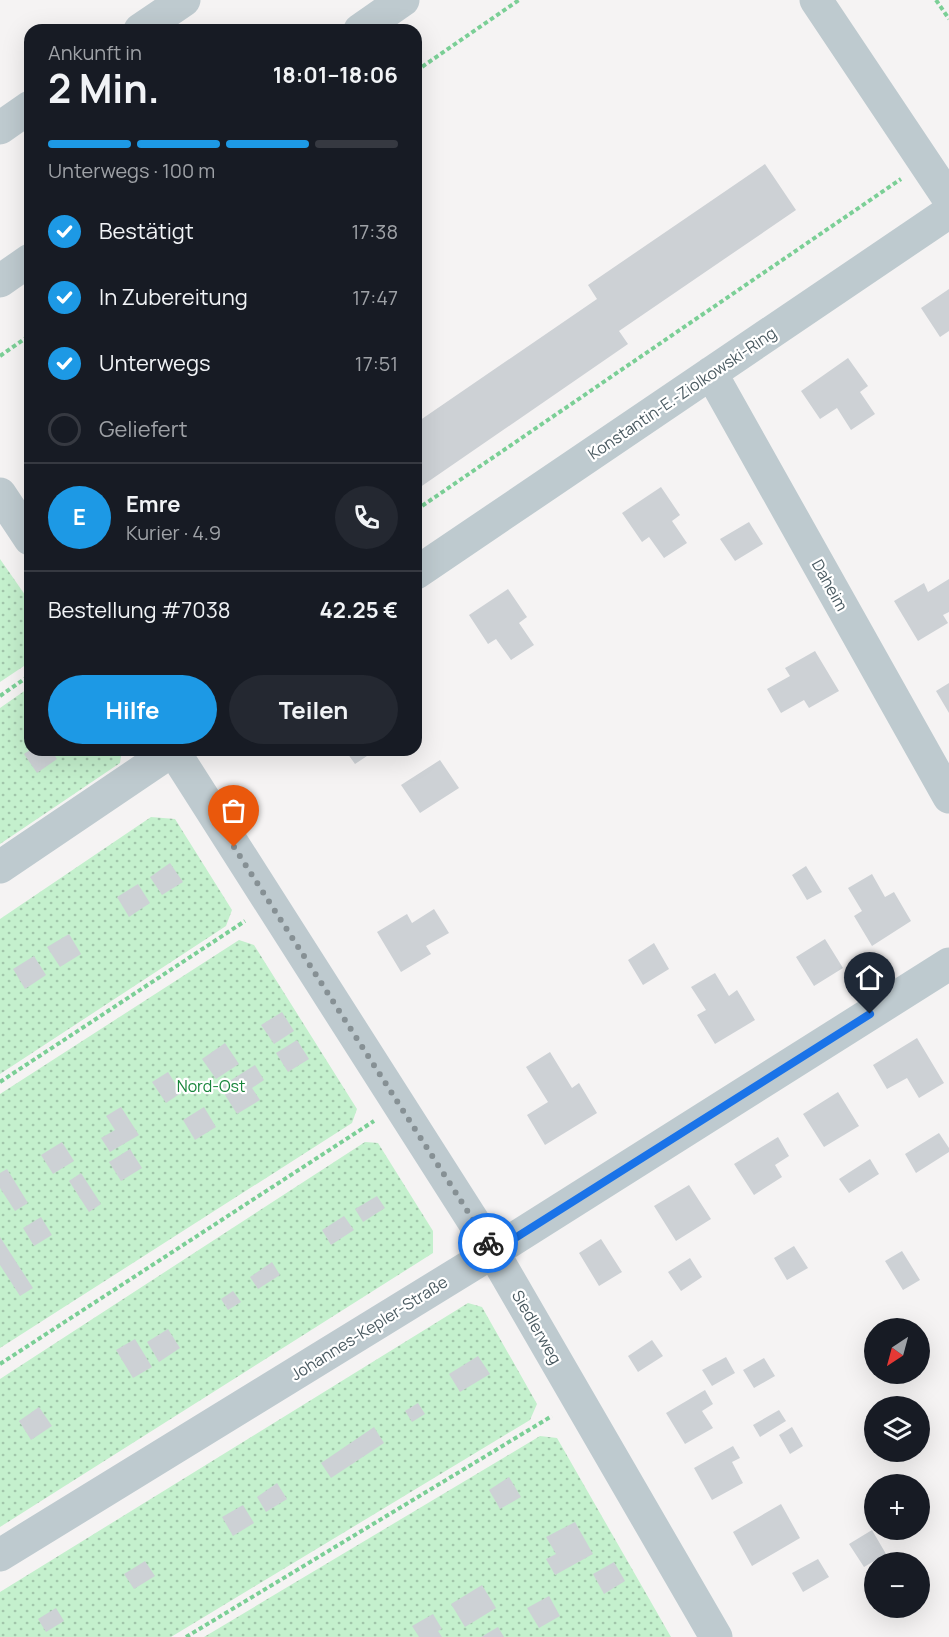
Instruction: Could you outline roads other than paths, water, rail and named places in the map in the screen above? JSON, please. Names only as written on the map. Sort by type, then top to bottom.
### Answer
[{"type":"street","points":[[150,24],[184,0]]},
{"type":"street","points":[[369,24],[404,0]]},
{"type":"street","points":[[816,0],[949,199]]},
{"type":"street","points":[[0,128],[24,111]]},
{"type":"street","name":"Konstantin-E.-Ziolkowski-Ring","points":[[422,569],[949,212]]},
{"type":"street","points":[[0,281],[24,264]]},
{"type":"street","name":"Daheim","points":[[711,373],[949,797]]},
{"type":"street","points":[[0,494],[24,529]]},
{"type":"street","points":[[0,867],[164,756]]},
{"type":"street","name":"Siedlerweg","points":[[177,756],[493,1252],[716,1637]]},
{"type":"street","name":"Johannes-Kepler-Straße","points":[[0,1555],[493,1252],[949,964]]},
{"type":"park label","name":"Nord-Ost","points":[[211,1086]]}]
